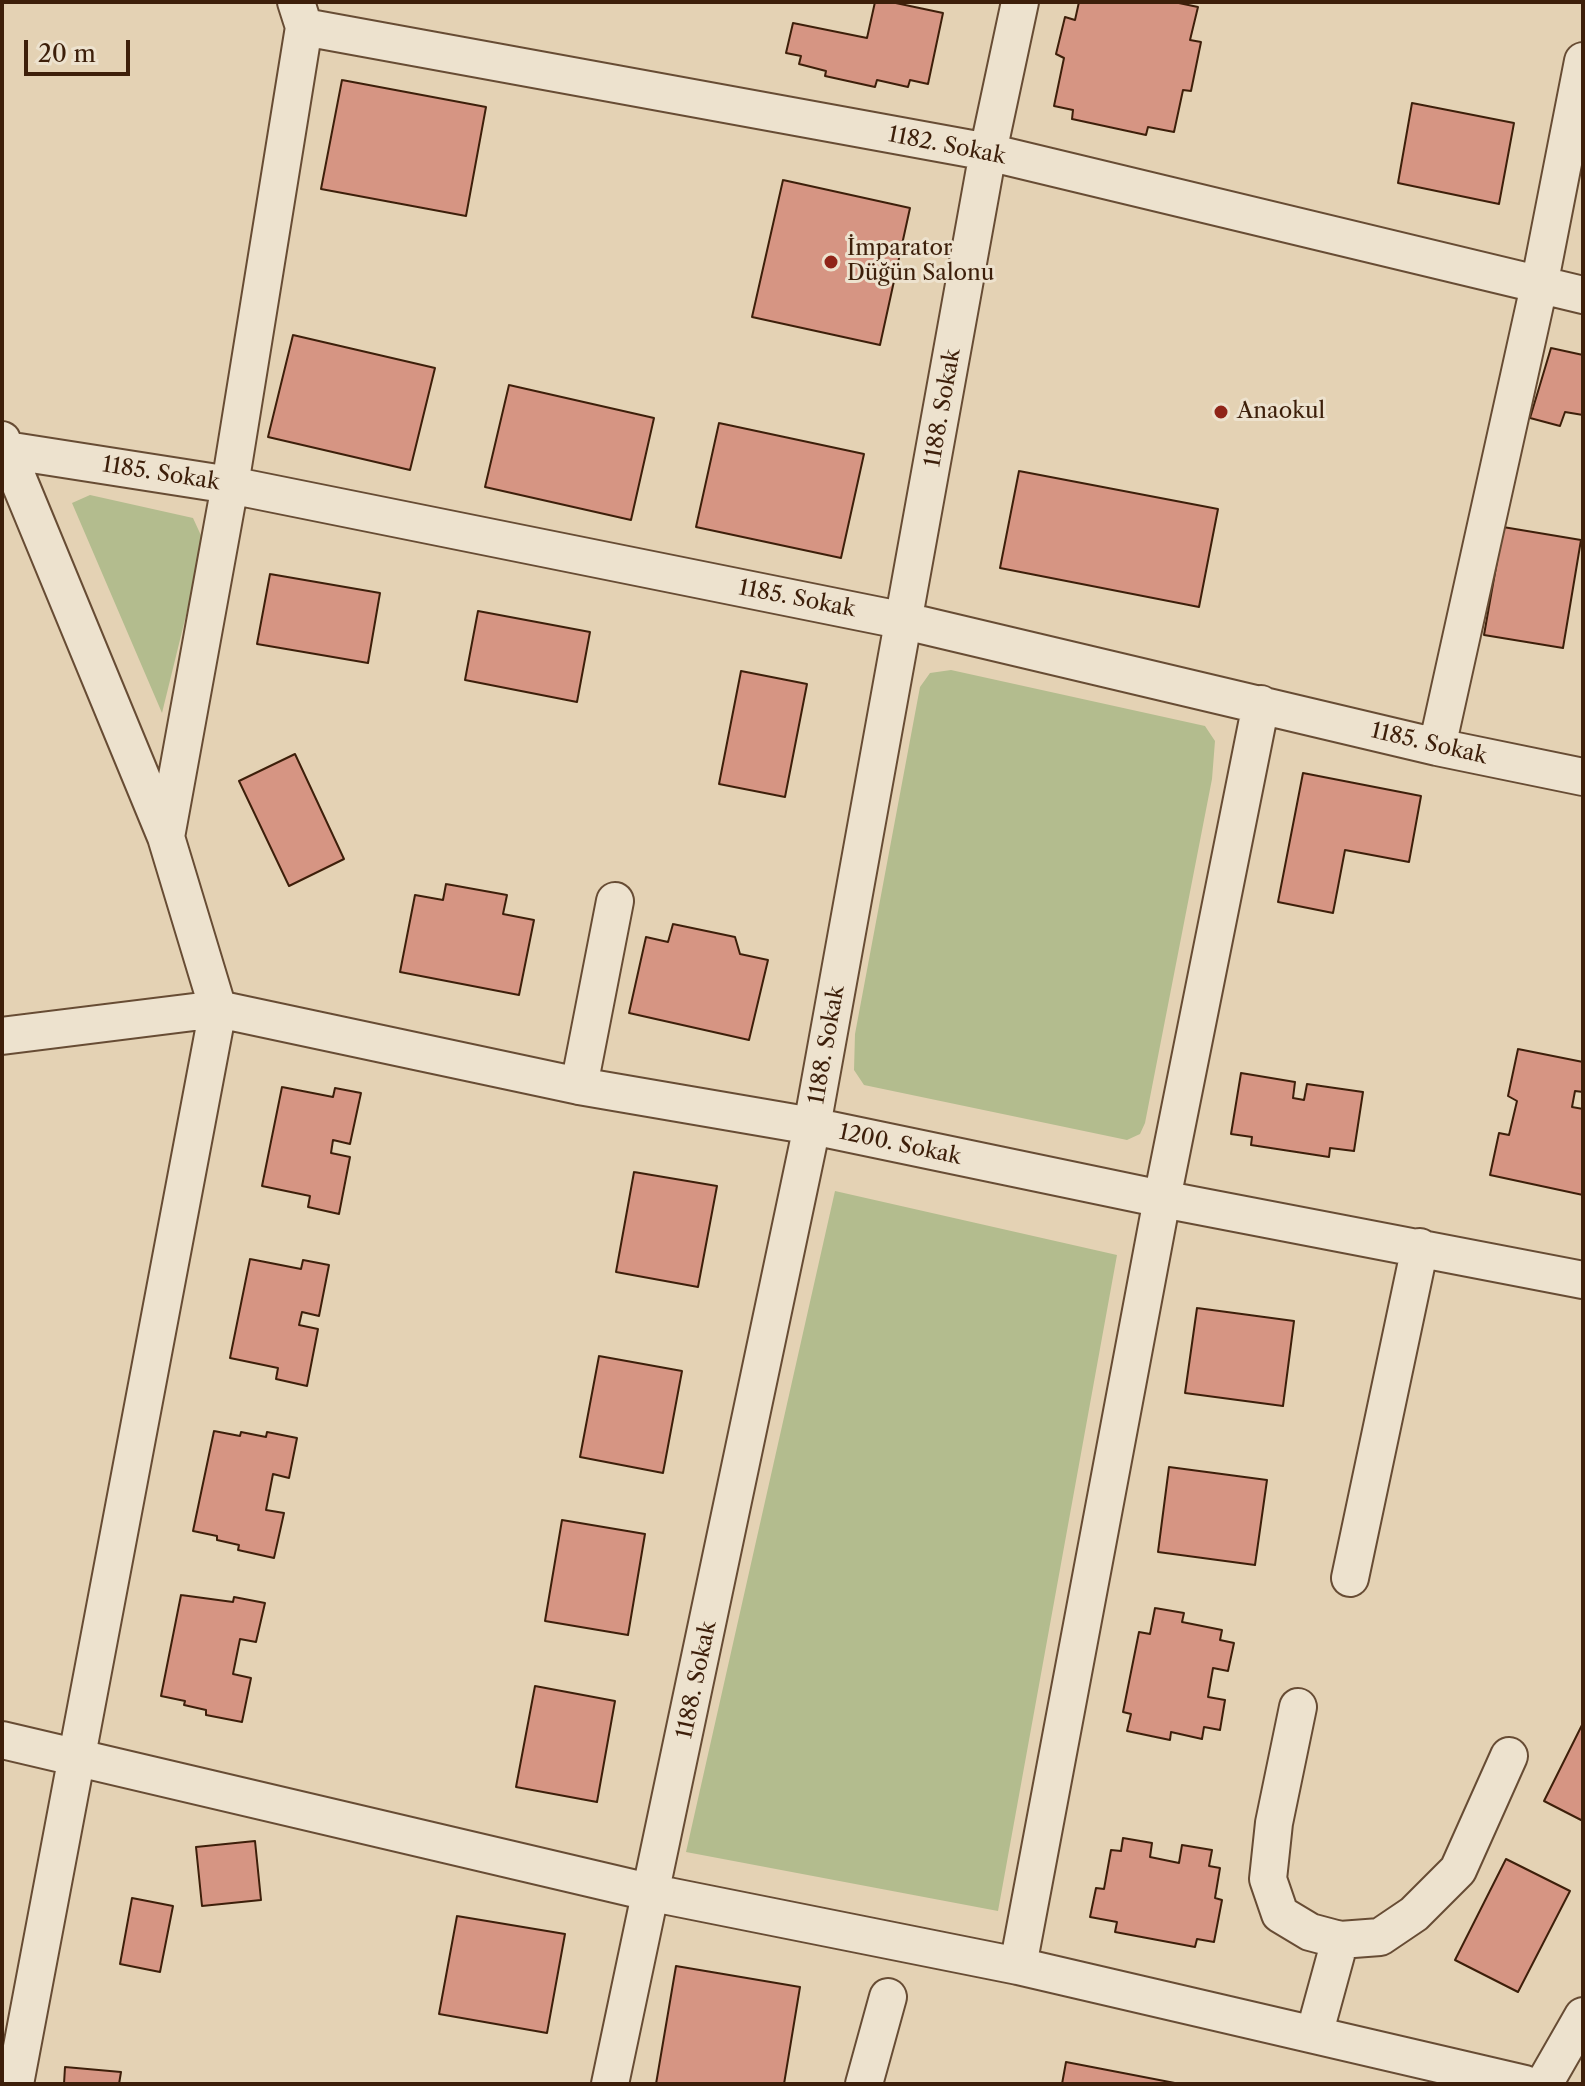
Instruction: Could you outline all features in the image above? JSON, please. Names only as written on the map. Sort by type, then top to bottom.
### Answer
[{"type":"street","name":"1188. Sokak","points":[[610,2084],[653,1893],[812,1126],[988,152],[1020,2]]},
{"type":"street","name":"1182. Sokak","points":[[300,14],[988,152],[1583,295]]},
{"type":"street","points":[[166,837],[230,485],[300,14]]},
{"type":"street","points":[[1437,747],[1539,286],[1583,61]]},
{"type":"street","points":[[4,445],[166,837],[218,1009],[15,2084]]},
{"type":"street","name":"1185. Sokak","points":[[4,445],[230,485],[905,621],[1437,747],[1583,777]]},
{"type":"street","points":[[1018,1966],[1162,1199],[1261,704]]},
{"type":"street","points":[[579,1086],[615,901]]},
{"type":"street","name":"1200. Sokak","points":[[2,1036],[218,1009],[579,1086],[812,1126],[1162,1199],[1583,1280]]},
{"type":"street","points":[[1350,1578],[1420,1247]]},
{"type":"street","points":[[1298,1707],[1274,1823],[1268,1879],[1280,1914],[1310,1932],[1340,1940],[1380,1937],[1414,1914],[1458,1870],[1509,1756]]},
{"type":"street","points":[[2,1740],[653,1893],[1018,1966],[1525,2084]]},
{"type":"street","points":[[1314,2035],[1340,1940]]},
{"type":"street","points":[[864,2084],[888,1997]]},
{"type":"street","points":[[1544,2084],[1583,2016]]},
{"type":"green space","points":[[90,495],[193,518],[204,542],[162,713],[72,503]]},
{"type":"green space","points":[[951,670],[1205,726],[1215,741],[1212,779],[1145,1123],[1140,1134],[1127,1140],[864,1085],[854,1070],[855,1034],[920,687],[930,673]]},
{"type":"green space","points":[[835,1191],[1117,1255],[998,1911],[686,1852]]},
{"type":"building","points":[[875,2],[891,2],[943,13],[928,84],[910,80],[908,87],[877,80],[875,87],[825,76],[826,71],[799,64],[801,56],[786,53],[793,23],[867,38]]},
{"type":"building","points":[[1079,2],[1174,2],[1198,7],[1190,40],[1201,42],[1191,91],[1183,90],[1174,132],[1148,127],[1146,135],[1072,119],[1073,110],[1054,106],[1064,58],[1056,54],[1065,17],[1075,20]]},
{"type":"building","points":[[342,80],[486,107],[466,216],[321,189]]},
{"type":"building","points":[[1412,103],[1514,123],[1499,204],[1398,183]]},
{"type":"building","name":"İmparator Düğün Salonu","points":[[783,180],[910,208],[880,345],[752,317]]},
{"type":"building","points":[[293,335],[435,368],[410,470],[268,437]]},
{"type":"building","points":[[1551,348],[1583,355],[1583,415],[1565,412],[1560,426],[1530,418]]},
{"type":"building","points":[[509,385],[654,418],[631,520],[485,487]]},
{"type":"building","points":[[719,423],[864,454],[841,558],[696,527]]},
{"type":"building","points":[[1019,471],[1218,509],[1199,607],[1000,568]]},
{"type":"building","points":[[1503,527],[1581,540],[1563,648],[1484,635]]},
{"type":"building","points":[[270,574],[380,593],[368,663],[257,644]]},
{"type":"building","points":[[478,611],[590,632],[577,702],[465,680]]},
{"type":"building","points":[[741,671],[807,684],[785,797],[719,784]]},
{"type":"building","points":[[295,754],[344,859],[289,886],[239,781]]},
{"type":"building","points":[[1303,773],[1421,796],[1409,862],[1345,850],[1333,913],[1278,902]]},
{"type":"building","points":[[446,884],[507,895],[503,914],[534,920],[519,995],[400,972],[415,895],[443,900]]},
{"type":"building","points":[[673,924],[735,937],[740,954],[768,960],[749,1040],[629,1013],[646,937],[668,942]]},
{"type":"building","points":[[1518,1049],[1583,1062],[1583,1092],[1575,1091],[1572,1107],[1583,1109],[1583,1195],[1490,1175],[1499,1133],[1509,1135],[1517,1101],[1508,1096]]},
{"type":"building","points":[[1241,1073],[1295,1082],[1293,1098],[1304,1100],[1307,1084],[1363,1092],[1354,1151],[1330,1148],[1329,1157],[1251,1145],[1252,1137],[1231,1134]]},
{"type":"building","points":[[282,1087],[333,1097],[335,1088],[361,1093],[350,1144],[333,1140],[331,1153],[350,1157],[339,1214],[308,1207],[310,1196],[262,1186]]},
{"type":"building","points":[[634,1172],[717,1186],[698,1287],[616,1272]]},
{"type":"building","points":[[250,1259],[301,1269],[303,1260],[329,1265],[319,1316],[302,1312],[299,1325],[318,1329],[307,1386],[276,1379],[278,1368],[230,1358]]},
{"type":"building","points":[[1197,1308],[1294,1321],[1283,1406],[1185,1393]]},
{"type":"building","points":[[599,1356],[682,1371],[663,1473],[580,1457]]},
{"type":"building","points":[[214,1431],[266,1437],[267,1432],[297,1438],[289,1478],[273,1474],[266,1510],[284,1513],[274,1558],[238,1550],[239,1545],[193,1531]]},
{"type":"building","points":[[1169,1467],[1267,1480],[1255,1565],[1158,1552]]},
{"type":"building","points":[[562,1520],[645,1534],[628,1635],[545,1621]]},
{"type":"building","points":[[181,1595],[233,1602],[234,1597],[265,1603],[256,1642],[240,1639],[233,1674],[251,1678],[242,1722],[206,1715],[206,1710],[184,1705],[185,1701],[161,1696]]},
{"type":"building","points":[[1155,1608],[1184,1613],[1182,1622],[1222,1630],[1220,1640],[1234,1643],[1228,1671],[1213,1668],[1208,1697],[1225,1700],[1220,1730],[1204,1727],[1202,1739],[1171,1732],[1170,1740],[1127,1731],[1131,1714],[1123,1712],[1139,1632],[1150,1634]]},
{"type":"building","points":[[535,1686],[615,1701],[597,1802],[516,1787]]},
{"type":"building","points":[[1583,1723],[1583,1821],[1544,1801]]},
{"type":"building","points":[[1123,1838],[1152,1843],[1150,1857],[1179,1863],[1182,1845],[1212,1850],[1209,1866],[1220,1868],[1215,1898],[1222,1900],[1214,1942],[1197,1939],[1195,1947],[1115,1932],[1117,1922],[1090,1917],[1096,1888],[1104,1889],[1111,1850],[1121,1851]]},
{"type":"building","points":[[255,1841],[261,1900],[202,1906],[196,1847]]},
{"type":"building","points":[[1506,1859],[1570,1891],[1518,1992],[1455,1960]]},
{"type":"building","points":[[132,1898],[173,1906],[160,1972],[120,1964]]},
{"type":"building","points":[[457,1916],[565,1934],[547,2033],[439,2014]]},
{"type":"building","points":[[676,1966],[800,1987],[784,2084],[656,2084]]},
{"type":"building","points":[[1066,2062],[1180,2084],[1062,2084]]},
{"type":"building","points":[[65,2067],[121,2072],[119,2084],[64,2084]]},
{"type":"place","name":"İmparator Düğün Salonu","points":[[831,262]]},
{"type":"place","name":"Anaokul","points":[[1221,412]]}]
